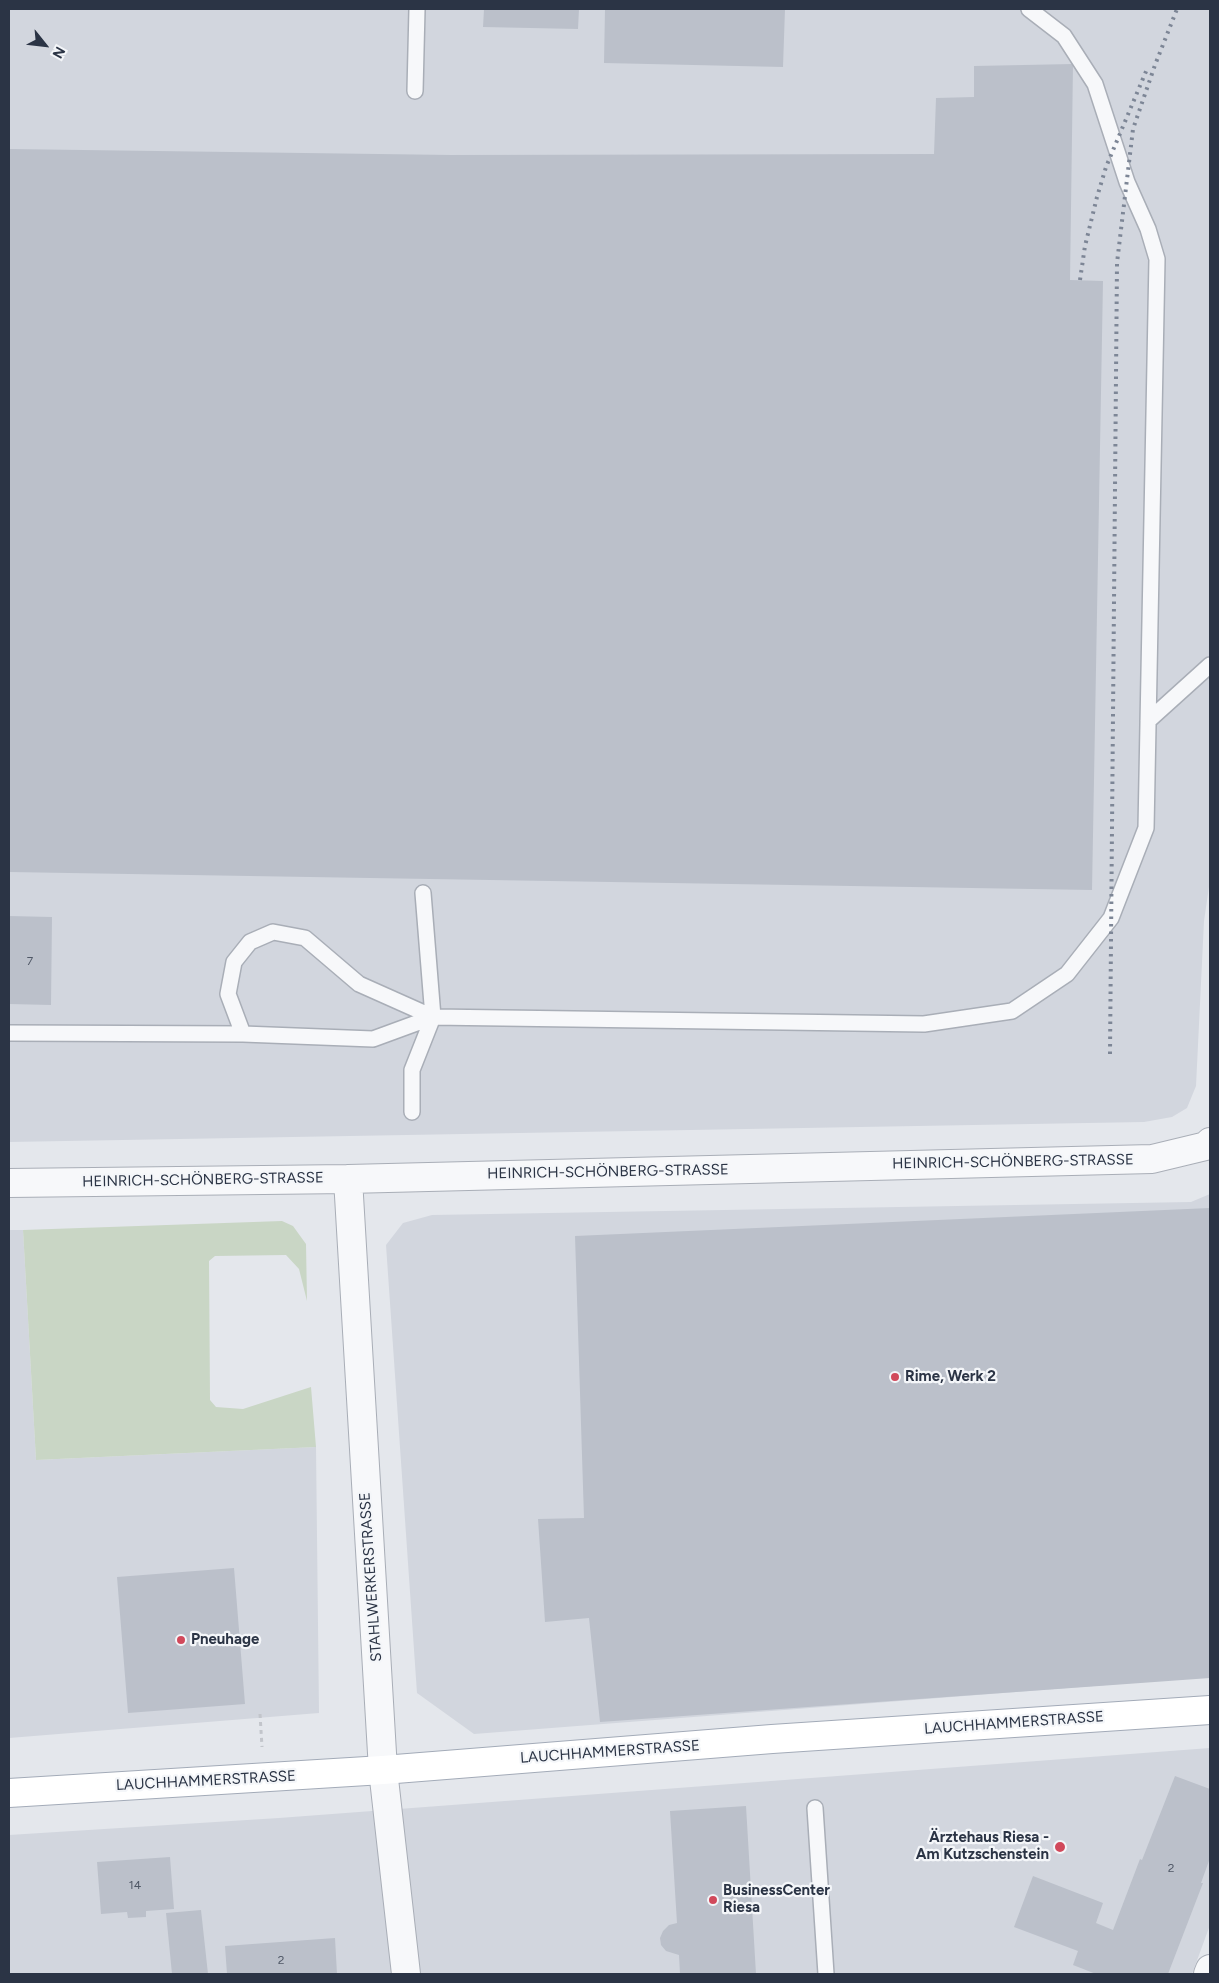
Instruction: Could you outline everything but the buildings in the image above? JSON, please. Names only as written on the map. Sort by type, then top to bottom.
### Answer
[{"type":"main road","name":"LAUCHHAMMERSTRASSE","points":[[9,1793],[383,1770],[772,1739],[1210,1710]]},
{"type":"street","name":"HEINRICH-SCHÖNBERG-STRASSE","points":[[9,1183],[348,1179],[1152,1159],[1208,1144]]},
{"type":"street","name":"STAHLWERKERSTRASSE","points":[[348,1179],[383,1770],[406,1974]]},
{"type":"street","points":[[1208,1974],[1210,1969]]},
{"type":"lane","points":[[415,91],[418,9]]},
{"type":"lane","points":[[9,1033],[243,1034],[373,1039],[433,1018],[924,1024],[1012,1011],[1067,974],[1111,918],[1146,828],[1157,259],[1148,229],[1127,182],[1095,84],[1064,36],[1029,9]]},
{"type":"lane","points":[[1148,721],[1210,665]]},
{"type":"lane","points":[[412,1112],[412,1070],[433,1018],[423,893]]},
{"type":"lane","points":[[243,1034],[228,994],[234,962],[250,942],[273,932],[305,938],[359,984],[433,1018]]},
{"type":"lane","points":[[815,1808],[826,1974]]},
{"type":"shaded area","points":[[9,9],[1210,9],[1210,880],[1204,921],[1196,1086],[1187,1108],[1172,1117],[1144,1122],[9,1142]]},
{"type":"shaded area","name":"Rime, Werk 2","points":[[1210,1194],[1210,1677],[474,1734],[417,1693],[386,1245],[403,1223],[432,1215],[1191,1202]]},
{"type":"shaded area","points":[[9,1230],[23,1230],[36,1460],[316,1447],[319,1713],[9,1738]]},
{"type":"shaded area","points":[[1210,1748],[1210,1925],[1192,1974],[9,1974],[9,1835],[279,1818]]},
{"type":"green space","points":[[282,1221],[293,1226],[306,1244],[307,1301],[299,1269],[286,1255],[215,1256],[209,1261],[210,1400],[216,1407],[243,1409],[311,1387],[316,1447],[36,1460],[23,1230]]},
{"type":"railway","points":[[1110,1054],[1117,263],[1133,129],[1177,9]]},
{"type":"railway","points":[[1080,280],[1085,246],[1106,167],[1147,69]]},
{"type":"place","name":"Rime, Werk 2","points":[[895,1377]]},
{"type":"place","name":"Pneuhage","points":[[181,1640]]},
{"type":"place","name":"Ärztehaus Riesa - Am Kutzschenstein","points":[[1060,1847]]},
{"type":"place","name":"BusinessCenter Riesa","points":[[713,1900]]}]
